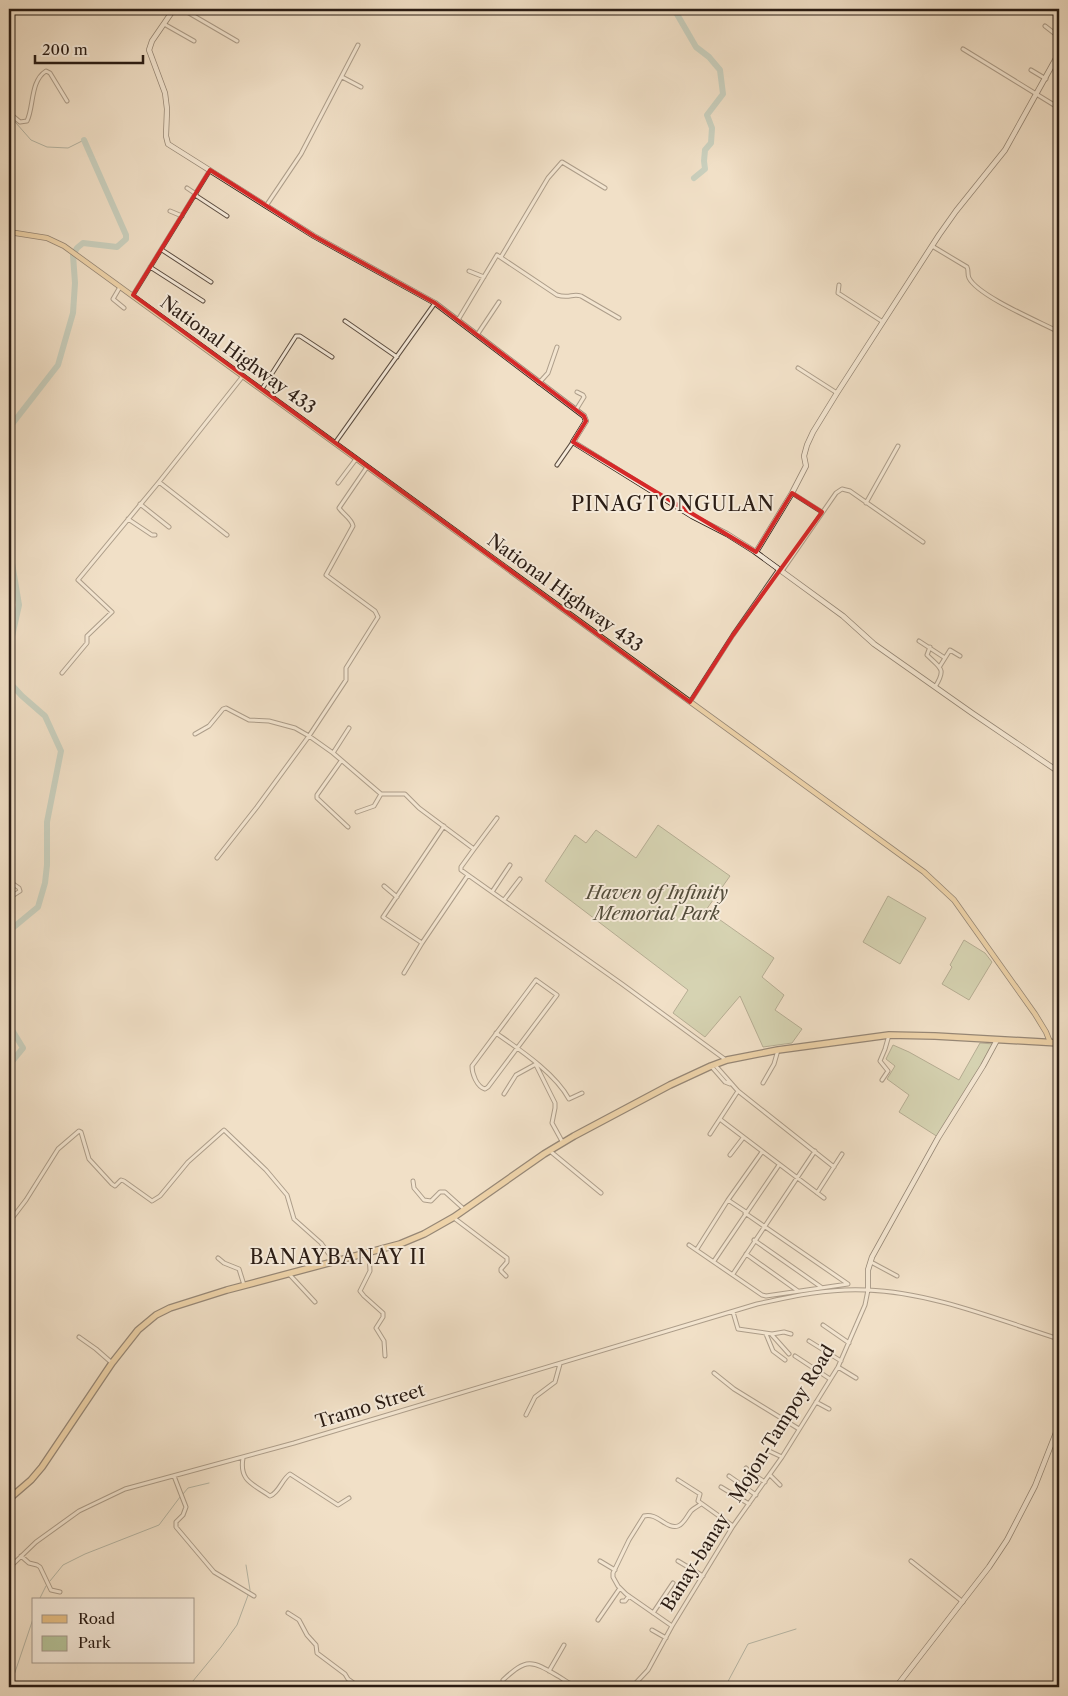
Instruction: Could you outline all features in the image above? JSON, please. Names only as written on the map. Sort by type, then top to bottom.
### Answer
[{"type":"highway","points":[[9,1499],[26,1485],[42,1467],[112,1363],[138,1330],[156,1315],[170,1308],[244,1285],[400,1244],[424,1234],[466,1210],[549,1151],[646,1097],[712,1065],[726,1060],[778,1050],[889,1036],[935,1036],[1059,1043]]},
{"type":"main road","name":"National Highway 433","points":[[9,232],[47,238],[64,246],[83,259],[934,880],[962,911],[1035,1014],[1050,1042]]},
{"type":"street","points":[[174,9],[148,50],[165,93],[166,141],[168,144],[314,236],[435,303],[585,417],[586,421],[557,465]]},
{"type":"street","points":[[182,9],[237,41]]},
{"type":"street","points":[[163,24],[194,41]]},
{"type":"street","points":[[1045,26],[1054,33],[1059,32]]},
{"type":"street","points":[[266,206],[301,154],[358,45]]},
{"type":"street","points":[[963,49],[1059,108]]},
{"type":"street","points":[[756,552],[806,466],[804,456],[807,445],[837,393],[956,211],[1005,150],[1059,53]]},
{"type":"street","points":[[1052,65],[1059,69]]},
{"type":"street","points":[[1031,70],[1046,79]]},
{"type":"street","points":[[9,113],[20,122],[27,121],[33,93],[46,71],[50,73],[67,101]]},
{"type":"street","points":[[342,77],[361,87]]},
{"type":"street","points":[[501,257],[540,191],[562,162],[605,188]]},
{"type":"street","points":[[132,295],[162,250],[210,170]]},
{"type":"street","points":[[187,188],[227,216]]},
{"type":"street","points":[[170,211],[182,216]]},
{"type":"street","points":[[932,246],[967,267],[968,276],[972,281],[999,302],[1059,332]]},
{"type":"street","points":[[162,250],[212,282]]},
{"type":"street","points":[[457,321],[496,256],[501,257],[557,295],[565,297],[577,294],[619,318]]},
{"type":"street","points":[[150,267],[203,301]]},
{"type":"street","points":[[469,271],[484,277]]},
{"type":"street","points":[[839,285],[838,293],[883,322]]},
{"type":"street","points":[[120,287],[113,299],[124,308]]},
{"type":"street","points":[[478,335],[500,302]]},
{"type":"street","points":[[335,443],[435,303]]},
{"type":"street","points":[[345,321],[397,357]]},
{"type":"street","points":[[262,389],[296,336],[300,336],[332,357]]},
{"type":"street","points":[[539,383],[549,371],[557,347]]},
{"type":"street","points":[[798,368],[837,393]]},
{"type":"street","points":[[62,673],[87,643],[87,636],[112,612],[78,580],[159,482],[243,375]]},
{"type":"street","points":[[576,410],[584,396],[577,392]]},
{"type":"street","points":[[573,442],[756,552],[843,616],[874,644],[1059,772]]},
{"type":"street","points":[[866,503],[898,446]]},
{"type":"street","points":[[338,483],[356,458]]},
{"type":"street","points":[[217,858],[258,807],[309,736],[346,680],[346,668],[378,617],[375,611],[326,575],[353,526],[339,508],[368,466]]},
{"type":"street","points":[[159,482],[227,535]]},
{"type":"street","points":[[690,702],[729,640],[836,493],[842,489],[850,491],[923,542]]},
{"type":"street","points":[[792,493],[822,512]]},
{"type":"street","points":[[140,504],[169,527]]},
{"type":"street","points":[[128,519],[152,535],[155,535]]},
{"type":"street","points":[[919,640],[945,658]]},
{"type":"street","points":[[930,648],[927,654],[940,666],[942,672],[942,677],[935,687]]},
{"type":"street","points":[[940,666],[950,650],[960,656]]},
{"type":"street","points":[[195,734],[209,726],[226,708],[249,720],[270,721],[295,728],[333,753],[380,794],[405,794],[419,808],[474,849]]},
{"type":"street","points":[[333,753],[349,728]]},
{"type":"street","points":[[341,761],[317,795],[317,798],[348,827]]},
{"type":"street","points":[[357,812],[374,806],[380,794]]},
{"type":"street","points":[[497,818],[461,867],[461,870],[726,1060]]},
{"type":"street","points":[[422,943],[384,917],[444,826]]},
{"type":"street","points":[[492,892],[510,865]]},
{"type":"street","points":[[404,973],[468,875]]},
{"type":"street","points":[[504,900],[520,879]]},
{"type":"street","points":[[9,880],[20,891],[9,898]]},
{"type":"street","points":[[384,886],[397,897]]},
{"type":"street","points":[[536,980],[556,995],[518,1049],[488,1088],[485,1089],[478,1084],[472,1068],[496,1033],[536,980]]},
{"type":"street","points":[[496,1033],[536,1064],[562,1088],[569,1099],[582,1093]]},
{"type":"street","points":[[882,1080],[888,1071],[880,1061],[886,1050],[889,1036]]},
{"type":"street","name":"Banay-banay - Mojon-Tampoy Road","points":[[632,1687],[648,1670],[672,1626],[733,1526],[782,1457],[838,1367],[866,1304],[870,1262],[938,1138],[997,1040]]},
{"type":"street","points":[[763,1083],[777,1059],[778,1050]]},
{"type":"street","points":[[504,1094],[516,1075],[536,1064]]},
{"type":"street","points":[[536,1064],[553,1098],[555,1108],[552,1123],[563,1143]]},
{"type":"street","points":[[712,1065],[738,1091],[834,1167]]},
{"type":"street","points":[[710,1134],[738,1091]]},
{"type":"street","points":[[720,1120],[824,1198]]},
{"type":"street","points":[[10,1221],[26,1200],[58,1149],[79,1131],[81,1132],[89,1159],[112,1184],[115,1186],[121,1180],[124,1181],[152,1201],[160,1196],[188,1162],[224,1130],[266,1170],[287,1195],[294,1219],[321,1243],[334,1261]]},
{"type":"street","points":[[730,1155],[743,1138]]},
{"type":"street","points":[[549,1151],[601,1193]]},
{"type":"street","points":[[697,1249],[728,1200],[762,1152]]},
{"type":"street","points":[[733,1274],[754,1240],[815,1152]]},
{"type":"street","points":[[817,1193],[842,1154]]},
{"type":"street","points":[[714,1261],[779,1164]]},
{"type":"street","points":[[414,1182],[414,1188],[424,1200],[431,1201],[440,1192],[445,1192],[466,1210]]},
{"type":"street","points":[[689,1244],[762,1295],[770,1296],[848,1284],[728,1200]]},
{"type":"street","points":[[454,1217],[507,1258],[507,1262],[501,1269],[506,1276]]},
{"type":"street","points":[[754,1240],[821,1288]]},
{"type":"street","points":[[369,1252],[370,1271],[360,1291],[383,1313],[383,1317],[376,1328],[384,1342],[385,1356]]},
{"type":"street","points":[[746,1254],[798,1292]]},
{"type":"street","points":[[218,1258],[224,1263],[239,1269],[244,1285]]},
{"type":"street","points":[[870,1262],[897,1276]]},
{"type":"street","points":[[288,1273],[315,1302]]},
{"type":"street","name":"Tramo Street","points":[[9,1568],[36,1542],[79,1511],[106,1497],[140,1484],[243,1458],[757,1304],[800,1294],[868,1290],[923,1298],[1059,1339]]},
{"type":"street","points":[[733,1312],[738,1329],[766,1334],[784,1332],[791,1334]]},
{"type":"street","points":[[823,1325],[849,1343]]},
{"type":"street","points":[[766,1334],[773,1350],[785,1360]]},
{"type":"street","points":[[772,1334],[789,1354]]},
{"type":"street","points":[[79,1337],[112,1363]]},
{"type":"street","points":[[809,1341],[841,1361]]},
{"type":"street","points":[[795,1356],[830,1379]]},
{"type":"street","points":[[526,1415],[535,1397],[554,1382],[560,1363]]},
{"type":"street","points":[[838,1367],[856,1378]]},
{"type":"street","points":[[714,1373],[734,1389],[798,1430]]},
{"type":"street","points":[[816,1402],[829,1409]]},
{"type":"street","points":[[905,1687],[898,1685],[990,1567],[1007,1540],[1035,1486],[1059,1425]]},
{"type":"street","points":[[767,1450],[782,1457]]},
{"type":"street","points":[[243,1458],[242,1474],[270,1496],[274,1495],[286,1476],[290,1474],[338,1505],[349,1498]]},
{"type":"street","points":[[746,1468],[765,1482]]},
{"type":"street","points":[[770,1475],[780,1485]]},
{"type":"street","points":[[174,1476],[186,1507],[176,1522],[176,1527],[214,1572],[254,1596]]},
{"type":"street","points":[[729,1476],[756,1495]]},
{"type":"street","points":[[678,1480],[700,1494],[697,1500],[701,1504],[733,1526]]},
{"type":"street","points":[[722,1487],[749,1504]]},
{"type":"street","points":[[672,1626],[629,1596],[613,1578],[629,1540],[644,1516],[651,1515],[672,1527],[676,1527],[701,1504]]},
{"type":"street","points":[[21,1556],[29,1563],[38,1565],[51,1590],[60,1592]]},
{"type":"street","points":[[600,1561],[615,1570]]},
{"type":"street","points":[[678,1561],[703,1576]]},
{"type":"street","points":[[911,1561],[963,1602]]},
{"type":"street","points":[[653,1613],[673,1583]]},
{"type":"street","points":[[598,1620],[620,1588]]},
{"type":"street","points":[[622,1601],[625,1601],[629,1596]]},
{"type":"street","points":[[288,1613],[299,1620],[316,1645],[317,1653],[345,1674],[354,1686],[359,1687]]},
{"type":"street","points":[[652,1630],[666,1638]]},
{"type":"street","points":[[549,1671],[564,1645]]},
{"type":"street","points":[[503,1680],[516,1667],[522,1664],[536,1664],[572,1684],[599,1687]]},
{"type":"highlighted area","points":[[210,170],[314,236],[435,303],[584,416],[586,421],[573,442],[756,552],[792,493],[822,512],[733,635],[690,702],[133,295]]},
{"type":"green space","name":"Haven of Infinity Memorial Park","points":[[658,825],[730,876],[706,910],[774,958],[762,977],[784,995],[775,1010],[802,1029],[792,1043],[763,1047],[740,996],[705,1037],[673,1013],[688,990],[545,881],[575,835],[586,843],[596,830],[636,858]]},
{"type":"green space","points":[[888,896],[926,918],[900,964],[863,942]]},
{"type":"green space","points":[[964,940],[985,953],[992,962],[969,1000],[942,984]]},
{"type":"green space","points":[[980,1043],[994,1044],[938,1137],[899,1112],[909,1095],[887,1079],[895,1066],[886,1059],[893,1045],[959,1080]]},
{"type":"waterway","points":[[674,9],[696,47],[709,57],[720,70],[723,94],[707,115],[712,128],[711,143],[705,150],[705,169],[694,178]]},
{"type":"waterway","points":[[9,115],[31,140],[47,147],[68,148],[84,140]]},
{"type":"waterway","points":[[9,428],[58,365],[73,313],[75,283],[73,255],[77,248],[83,243],[117,247],[126,239],[126,235],[84,140]]},
{"type":"waterway","points":[[9,545],[19,605],[10,645],[9,682],[45,716],[61,751],[47,822],[45,883],[38,907],[9,931]]},
{"type":"waterway","points":[[9,1025],[23,1048],[9,1065]]},
{"type":"waterway","points":[[183,1494],[188,1488],[209,1483]]},
{"type":"waterway","points":[[50,1581],[63,1565],[85,1554],[159,1525],[180,1497]]},
{"type":"waterway","points":[[188,1687],[237,1625],[250,1590],[246,1565]]},
{"type":"waterway","points":[[40,1598],[46,1586]]},
{"type":"waterway","points":[[10,1687],[32,1622]]},
{"type":"waterway","points":[[725,1687],[748,1644],[796,1629]]},
{"type":"district","name":"PINAGTONGULAN","points":[[673,504]]},
{"type":"district","name":"BANAYBANAY II","points":[[338,1257]]}]
